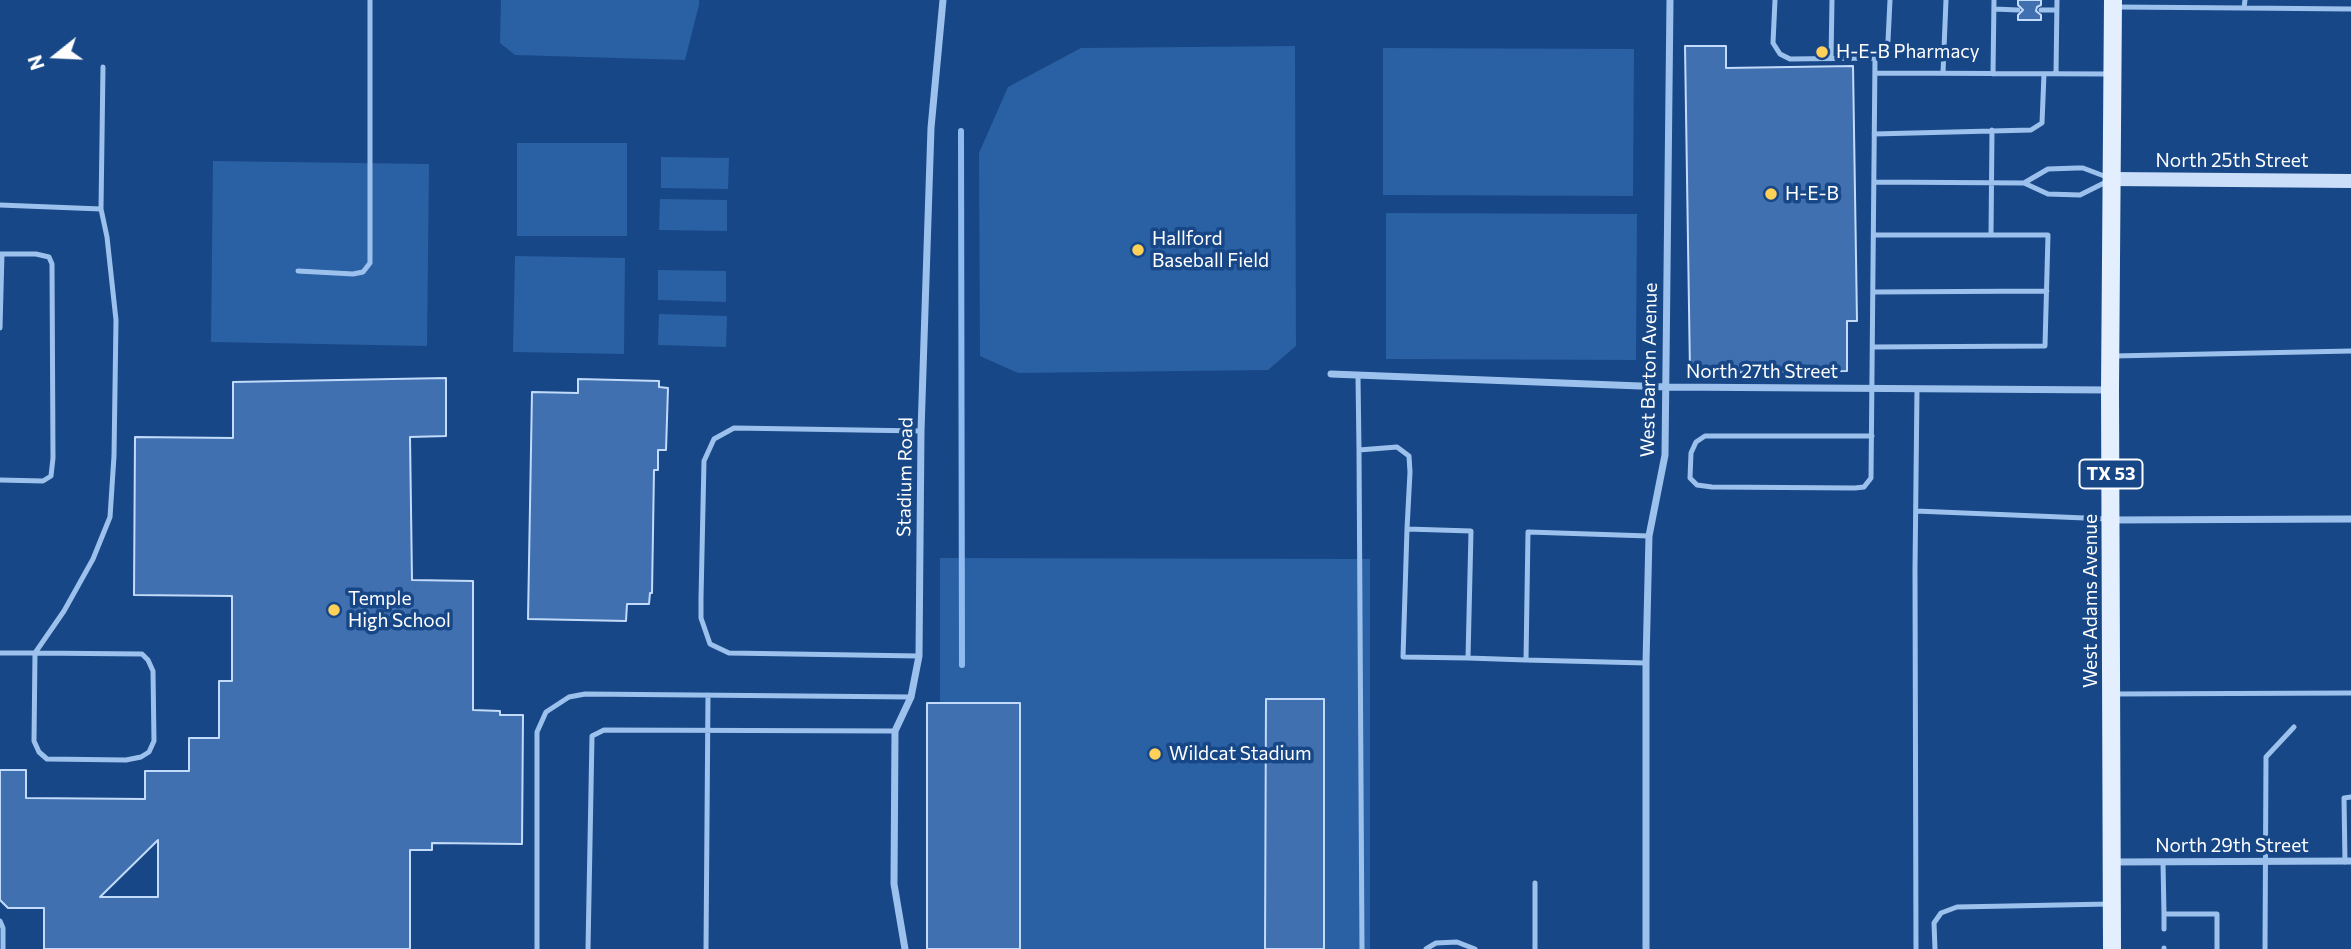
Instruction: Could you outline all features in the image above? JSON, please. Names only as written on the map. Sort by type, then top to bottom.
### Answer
[{"type":"main road","name":"West Adams Avenue","points":[[2112,949],[2110,356],[2113,4]]},
{"type":"street","name":"Stadium Road","points":[[905,949],[894,884],[895,732],[911,696],[919,656],[921,430],[931,128],[943,0]]},
{"type":"street","name":"West Barton Avenue","points":[[1646,949],[1649,536],[1665,456],[1670,0]]},
{"type":"street","name":"North 25th Street","points":[[2112,179],[2351,181]]},
{"type":"street","name":"North 27th Street","points":[[1331,374],[1665,387],[2110,390]]},
{"type":"street","points":[[2111,520],[2351,519]]},
{"type":"street","name":"North 29th Street","points":[[2113,862],[2348,862]]},
{"type":"lane","points":[[298,271],[353,274],[363,272],[370,264],[370,0]]},
{"type":"lane","points":[[1775,0],[1773,43],[1780,54],[1790,59],[1875,58]]},
{"type":"lane","points":[[1831,59],[1832,0]]},
{"type":"lane","points":[[1872,436],[1705,436],[1696,442],[1690,453],[1690,478],[1697,485],[1712,487],[1854,488],[1864,487],[1871,478],[1872,436],[1873,388],[1874,292],[1875,58],[1888,41],[1890,0]]},
{"type":"lane","points":[[1943,74],[1946,0]]},
{"type":"lane","points":[[1993,74],[1994,0]]},
{"type":"lane","points":[[2056,74],[2057,0]]},
{"type":"lane","points":[[2244,8],[2245,0]]},
{"type":"lane","points":[[2113,4],[2351,9]]},
{"type":"lane","points":[[1994,9],[2018,9]]},
{"type":"lane","points":[[2041,10],[2056,10]]},
{"type":"lane","points":[[0,653],[35,653],[142,654],[153,671],[154,741],[149,752],[126,760],[47,759],[39,752],[34,741],[35,653],[64,611],[93,559],[110,517],[114,456],[116,320],[107,237],[101,209],[103,67]]},
{"type":"lane","points":[[1875,73],[2112,74]]},
{"type":"lane","points":[[1874,134],[2031,130],[2042,124],[2044,74]]},
{"type":"lane","points":[[1991,235],[1992,130]]},
{"type":"lane","points":[[2024,183],[2048,169],[2083,168],[2112,179]]},
{"type":"lane","points":[[1874,182],[2024,183],[2048,194],[2080,195],[2112,179]]},
{"type":"lane","points":[[0,205],[101,209]]},
{"type":"lane","points":[[1873,348],[2045,346],[2048,235],[1874,235]]},
{"type":"lane","points":[[0,328],[1,254],[36,254],[49,257],[52,264],[54,458],[51,476],[43,481],[0,480]]},
{"type":"lane","points":[[1874,292],[2047,290]]},
{"type":"lane","points":[[2110,356],[2351,351]]},
{"type":"lane","points":[[1359,376],[1362,949]]},
{"type":"lane","points":[[1916,949],[1917,389]]},
{"type":"lane","points":[[919,656],[729,653],[710,644],[701,618],[701,597],[704,461],[714,439],[734,428],[921,430]]},
{"type":"lane","points":[[1359,450],[1397,447],[1409,456],[1404,657],[1646,663]]},
{"type":"lane","points":[[1916,511],[2111,520]]},
{"type":"lane","points":[[1407,529],[1471,531],[1468,658]]},
{"type":"lane","points":[[1526,660],[1528,532],[1649,536]]},
{"type":"lane","points":[[2112,694],[2351,693]]},
{"type":"lane","points":[[537,949],[537,732],[546,712],[569,697],[585,694],[911,696]]},
{"type":"lane","points":[[706,949],[708,695]]},
{"type":"lane","points":[[2265,949],[2266,757],[2294,727]]},
{"type":"lane","points":[[588,949],[592,736],[604,730],[895,732]]},
{"type":"lane","points":[[2348,862],[2344,797],[2351,797]]},
{"type":"lane","points":[[2163,862],[2164,929]]},
{"type":"lane","points":[[1535,883],[1535,949]]},
{"type":"lane","points":[[1935,949],[1934,923],[1941,913],[1957,907],[2113,904]]},
{"type":"lane","points":[[2164,914],[2217,914],[2217,949]]},
{"type":"lane","points":[[0,921],[3,928],[3,949]]},
{"type":"lane","points":[[1426,949],[1436,943],[1457,942],[1475,949]]},
{"type":"shaded area","points":[[501,0],[699,0],[699,5],[685,60],[515,55],[500,43]]},
{"type":"shaded area","name":"Hallford Baseball Field","points":[[1295,46],[1296,346],[1268,370],[1018,373],[980,356],[979,153],[1008,87],[1081,48]]},
{"type":"shaded area","points":[[1383,48],[1634,49],[1633,196],[1383,195]]},
{"type":"shaded area","points":[[517,143],[627,143],[627,236],[517,236]]},
{"type":"shaded area","points":[[661,157],[729,158],[728,189],[661,188]]},
{"type":"shaded area","points":[[213,161],[429,164],[427,346],[211,342]]},
{"type":"shaded area","points":[[660,199],[727,200],[727,231],[659,230]]},
{"type":"shaded area","points":[[1386,213],[1637,214],[1636,360],[1386,359]]},
{"type":"shaded area","points":[[515,256],[625,258],[624,354],[513,352]]},
{"type":"shaded area","points":[[658,270],[726,271],[726,302],[658,300]]},
{"type":"shaded area","points":[[659,314],[727,316],[726,347],[658,345]]},
{"type":"shaded area","name":"Wildcat Stadium","points":[[940,558],[1370,559],[1370,949],[940,949]]},
{"type":"building","points":[[2018,0],[2041,0],[2036,11],[2041,15],[2041,20],[2018,20],[2018,15],[2023,10],[2018,5]]},
{"type":"building","name":"H-E-B","points":[[1685,46],[1726,46],[1726,68],[1853,66],[1857,321],[1847,321],[1847,371],[1690,373]]},
{"type":"building","points":[[446,378],[446,436],[410,437],[412,580],[473,581],[473,710],[500,711],[500,715],[523,715],[522,844],[432,843],[432,850],[410,850],[410,949],[44,949],[44,908],[8,908],[0,900],[0,770],[26,770],[26,798],[145,799],[145,771],[189,771],[189,738],[219,738],[219,681],[232,681],[232,596],[134,595],[135,437],[233,438],[233,382]],"holes":[[[158,840],[158,897],[100,897]]]},
{"type":"building","points":[[578,379],[659,381],[659,387],[668,388],[666,450],[658,450],[658,470],[654,470],[652,593],[649,604],[627,604],[626,621],[528,619],[532,392],[578,393]]},
{"type":"building","points":[[1266,699],[1324,699],[1324,949],[1265,949]]},
{"type":"building","points":[[927,703],[1020,703],[1020,949],[927,949]]},
{"type":"waterway","points":[[961,131],[962,665]]},
{"type":"place","name":"H-E-B Pharmacy","points":[[1822,52]]},
{"type":"place","name":"H-E-B","points":[[1771,194]]},
{"type":"place","name":"Hallford Baseball Field","points":[[1138,250]]},
{"type":"place","name":"Temple High School","points":[[334,610]]},
{"type":"place","name":"Wildcat Stadium","points":[[1155,754]]}]
